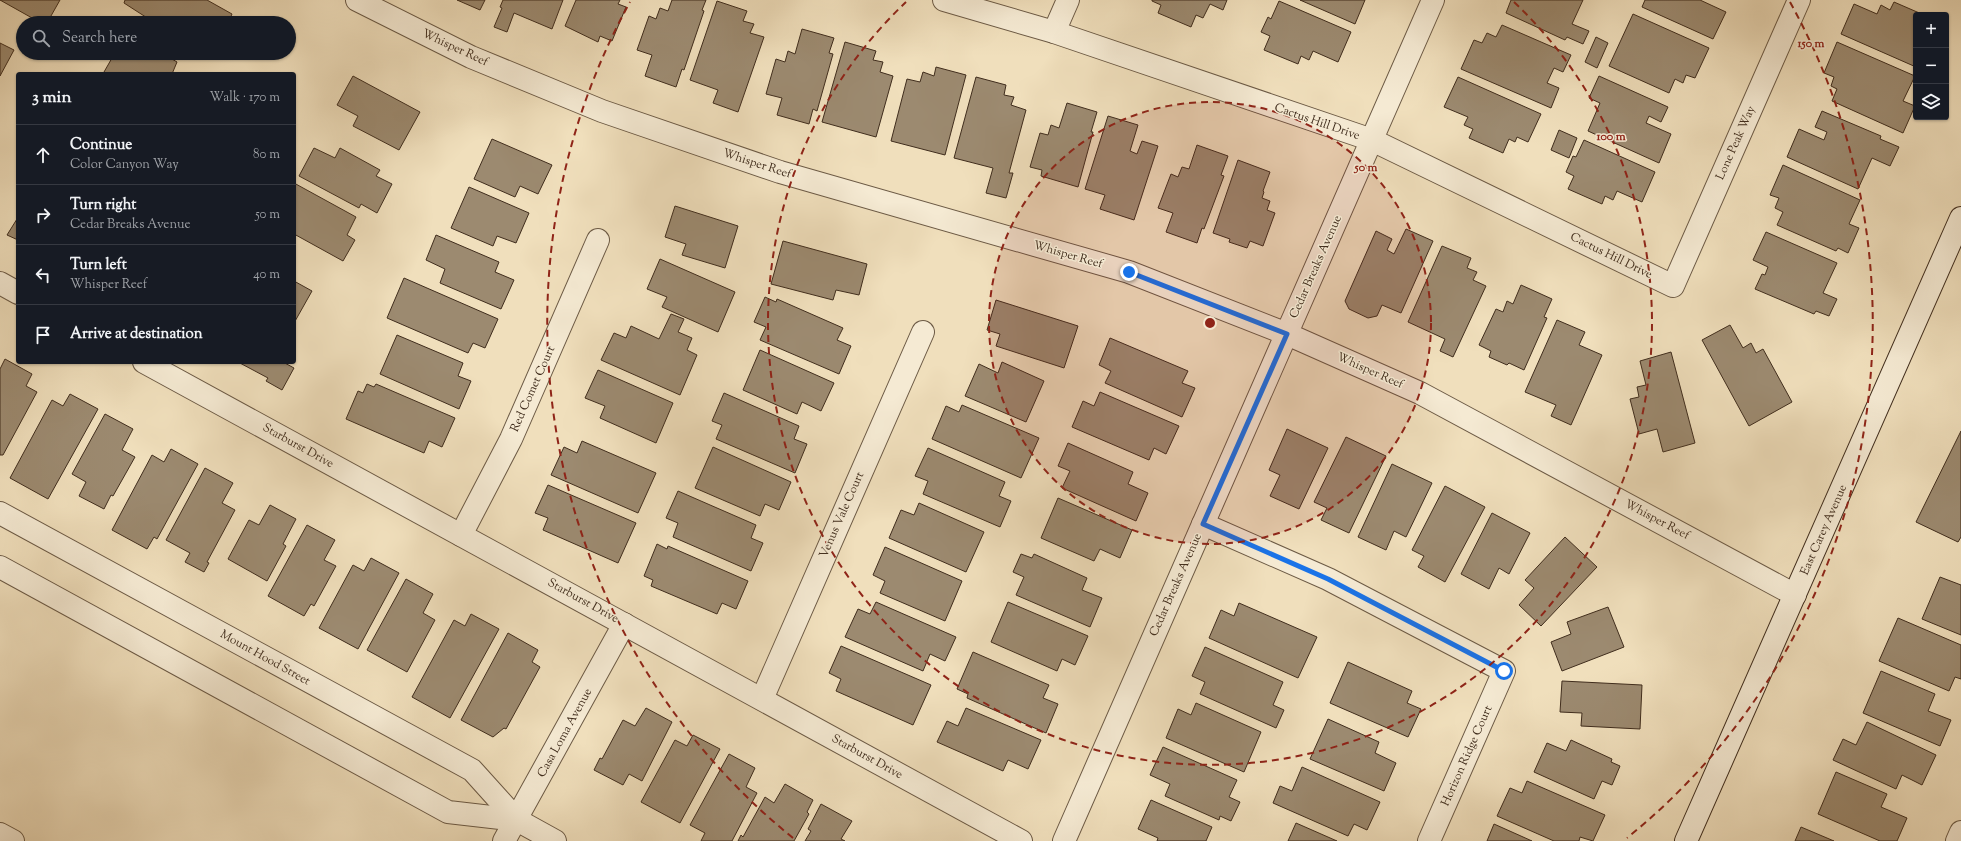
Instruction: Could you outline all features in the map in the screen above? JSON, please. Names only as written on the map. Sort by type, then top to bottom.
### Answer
[{"type":"street","name":"Whisper Reef","points":[[357,0],[471,57],[602,111],[780,172],[1129,272],[1287,334],[1420,393],[1795,595]]},
{"type":"street","name":"Cactus Hill Drive","points":[[944,0],[1054,32],[1372,140],[1673,286]]},
{"type":"street","points":[[1054,32],[1068,0]]},
{"type":"street","name":"Cedar Breaks Avenue","points":[[1064,841],[1434,0]]},
{"type":"street","name":"Lone Peak Way","points":[[1673,286],[1799,0]]},
{"type":"street","name":"East Carey Avenue","points":[[1686,841],[1961,218]]},
{"type":"street","name":"Red Comet Court","points":[[461,535],[511,439],[598,240]]},
{"type":"street","points":[[0,283],[16,292]]},
{"type":"street","name":"Venus Vale Court","points":[[762,699],[923,332]]},
{"type":"street","name":"Starburst Drive","points":[[148,364],[1020,841]]},
{"type":"street","name":"Mount Hood Street","points":[[0,513],[472,770],[517,820],[555,841]]},
{"type":"street","name":"Horizon Ridge Court","points":[[1203,524],[1328,579],[1504,671],[1429,841]]},
{"type":"street","name":"Mount Hood Street","points":[[0,567],[448,812],[517,820]]},
{"type":"street","name":"Casa Loma Avenue","points":[[504,841],[517,820],[624,624]]},
{"type":"street","points":[[1957,841],[1961,832]]},
{"type":"street","points":[[0,834],[13,841]]},
{"type":"building","points":[[0,0],[60,0],[51,16],[29,16]]},
{"type":"building","points":[[125,0],[207,0],[232,14],[231,16],[144,16],[124,3]]},
{"type":"building","points":[[457,0],[485,0],[480,10]]},
{"type":"building","points":[[503,0],[563,0],[552,29],[514,13],[507,32],[494,27],[502,8],[500,7]]},
{"type":"building","points":[[576,0],[620,0],[618,4],[626,7],[612,41],[600,36],[598,42],[565,26]]},
{"type":"building","points":[[672,0],[706,0],[702,10],[704,11],[684,70],[682,69],[676,87],[645,76],[652,55],[637,50],[649,16],[656,19],[660,8],[668,11]]},
{"type":"building","points":[[1152,0],[1227,0],[1223,10],[1210,4],[1203,18],[1196,15],[1191,27],[1158,13],[1161,5]]},
{"type":"building","points":[[1300,0],[1365,0],[1355,24]]},
{"type":"building","points":[[1511,0],[1583,0],[1572,24],[1589,31],[1583,44],[1567,37],[1565,40],[1506,13]]},
{"type":"building","points":[[1645,0],[1700,0],[1726,12],[1713,39],[1642,7]]},
{"type":"building","points":[[717,1],[747,11],[743,21],[754,24],[750,33],[764,37],[738,112],[713,103],[718,90],[690,80]]},
{"type":"building","points":[[1279,1],[1351,32],[1338,62],[1313,51],[1309,60],[1301,56],[1298,64],[1264,50],[1270,36],[1261,32],[1268,17],[1271,19]]},
{"type":"building","points":[[1894,2],[1917,12],[1913,12],[1913,66],[1841,34],[1854,4],[1877,14],[1881,5],[1890,10]]},
{"type":"building","points":[[1633,14],[1709,48],[1695,78],[1686,75],[1683,83],[1675,79],[1669,93],[1609,66]]},
{"type":"building","points":[[1502,25],[1571,55],[1563,72],[1554,68],[1547,83],[1559,88],[1551,108],[1461,69],[1474,40],[1482,43],[1487,33],[1496,37]]},
{"type":"building","points":[[802,29],[834,38],[829,53],[833,54],[817,111],[813,109],[809,124],[777,115],[782,98],[766,94],[776,59],[785,62],[788,51],[795,54]]},
{"type":"building","points":[[1596,37],[1608,43],[1597,68],[1585,62]]},
{"type":"building","points":[[845,42],[876,51],[873,60],[883,62],[880,72],[893,76],[876,137],[822,122]]},
{"type":"building","points":[[1837,42],[1913,75],[1913,80],[1903,101],[1913,105],[1913,110],[1903,133],[1832,101],[1837,89],[1831,86],[1834,77],[1824,73]]},
{"type":"building","points":[[0,43],[14,50],[0,76]]},
{"type":"building","points":[[111,60],[174,60],[177,62],[173,72],[104,72]]},
{"type":"building","points":[[936,67],[966,75],[945,155],[891,141],[907,79],[920,82],[923,72],[934,76]]},
{"type":"building","points":[[353,76],[420,112],[399,150],[353,126],[358,116],[337,105]]},
{"type":"building","points":[[1599,76],[1668,107],[1661,122],[1649,116],[1646,123],[1671,134],[1659,163],[1588,131],[1600,103],[1589,98]]},
{"type":"building","points":[[976,77],[1006,85],[1004,95],[1014,97],[1011,105],[1026,110],[1009,173],[1013,173],[1006,198],[986,193],[993,168],[954,158]]},
{"type":"building","points":[[1458,77],[1541,114],[1528,142],[1517,137],[1515,142],[1509,139],[1503,153],[1469,138],[1473,129],[1464,125],[1468,117],[1444,107]]},
{"type":"building","points":[[1067,103],[1097,112],[1078,187],[1041,176],[1042,170],[1030,167],[1040,133],[1048,135],[1051,125],[1059,128]]},
{"type":"building","points":[[1822,111],[1881,136],[1880,139],[1899,147],[1890,166],[1872,158],[1858,189],[1787,157],[1799,129],[1824,140],[1827,132],[1815,127]]},
{"type":"building","points":[[1108,116],[1138,125],[1130,151],[1137,154],[1142,141],[1158,146],[1134,220],[1100,209],[1105,195],[1085,189]]},
{"type":"building","points":[[1559,130],[1577,138],[1569,158],[1551,150]]},
{"type":"building","points":[[492,139],[552,165],[538,194],[520,186],[515,197],[474,179]]},
{"type":"building","points":[[1584,140],[1655,172],[1642,202],[1617,191],[1613,200],[1605,196],[1602,204],[1568,189],[1574,176],[1566,172],[1573,156],[1576,157]]},
{"type":"building","points":[[1197,145],[1228,156],[1221,175],[1224,176],[1204,229],[1202,228],[1197,243],[1166,232],[1173,213],[1158,208],[1171,174],[1178,177],[1182,167],[1189,169]]},
{"type":"building","points":[[314,148],[335,158],[340,148],[380,170],[376,176],[392,184],[377,213],[361,204],[359,208],[299,176]]},
{"type":"building","points":[[1238,160],[1270,172],[1262,198],[1270,201],[1267,210],[1275,213],[1263,246],[1250,241],[1247,248],[1229,242],[1230,239],[1213,233]]},
{"type":"building","points":[[1783,165],[1860,200],[1849,224],[1859,228],[1848,253],[1838,248],[1836,251],[1777,225],[1783,212],[1775,208],[1779,198],[1770,195]]},
{"type":"building","points":[[296,184],[356,217],[347,235],[355,240],[343,261],[296,235]]},
{"type":"building","points":[[469,187],[529,213],[516,243],[497,236],[493,246],[451,228]]},
{"type":"building","points":[[675,206],[738,226],[725,268],[682,255],[686,244],[665,237]]},
{"type":"building","points":[[16,221],[16,239],[7,235]]},
{"type":"building","points":[[1406,229],[1433,241],[1401,313],[1382,305],[1377,316],[1368,318],[1349,309],[1345,301],[1376,231],[1392,239],[1387,250],[1394,254]]},
{"type":"building","points":[[1766,232],[1837,263],[1823,293],[1837,299],[1829,316],[1816,311],[1814,314],[1755,289],[1762,274],[1765,275],[1768,267],[1753,260]]},
{"type":"building","points":[[436,235],[499,262],[495,272],[514,280],[501,309],[440,283],[445,269],[426,260]]},
{"type":"building","points":[[783,241],[867,264],[859,295],[836,290],[833,300],[771,284]]},
{"type":"building","points":[[1442,246],[1471,258],[1467,268],[1477,272],[1473,280],[1486,286],[1453,357],[1440,351],[1445,339],[1408,322]]},
{"type":"building","points":[[660,259],[735,292],[718,332],[662,307],[667,297],[647,289]]},
{"type":"building","points":[[404,278],[498,319],[485,348],[473,343],[468,353],[387,318]]},
{"type":"building","points":[[296,282],[312,291],[296,319]]},
{"type":"building","points":[[1521,285],[1552,299],[1544,317],[1547,318],[1524,370],[1509,363],[1507,365],[1489,357],[1491,351],[1479,345],[1496,309],[1503,312],[1507,301],[1513,304]]},
{"type":"building","points":[[765,297],[776,302],[777,299],[843,328],[837,340],[851,346],[839,374],[760,340],[766,327],[754,322]]},
{"type":"building","points":[[996,300],[1078,326],[1064,368],[996,346],[1000,334],[987,330]]},
{"type":"building","points":[[671,314],[684,319],[678,332],[692,338],[687,350],[697,355],[680,395],[601,360],[614,333],[626,338],[631,326],[659,339]]},
{"type":"building","points":[[1557,320],[1585,332],[1579,345],[1602,355],[1571,425],[1551,416],[1556,405],[1525,392]]},
{"type":"building","points":[[1730,325],[1743,348],[1751,343],[1756,353],[1763,349],[1792,402],[1749,426],[1702,340]]},
{"type":"building","points":[[397,335],[463,363],[458,376],[471,381],[459,409],[380,374]]},
{"type":"building","points":[[1110,338],[1188,371],[1182,383],[1195,388],[1182,417],[1105,383],[1111,371],[1099,365]]},
{"type":"building","points":[[760,350],[834,383],[821,411],[802,402],[797,414],[743,390]]},
{"type":"building","points":[[1671,352],[1695,443],[1663,452],[1657,429],[1639,434],[1630,399],[1639,397],[1637,387],[1646,385],[1640,361]]},
{"type":"building","points":[[5,359],[32,374],[26,386],[37,392],[3,455],[0,455],[0,369]]},
{"type":"building","points":[[1002,362],[1044,381],[1026,422],[965,396],[979,364],[998,373]]},
{"type":"building","points":[[242,364],[287,364],[294,368],[282,390],[266,381],[268,378]]},
{"type":"building","points":[[598,370],[673,403],[656,443],[600,418],[605,406],[585,398]]},
{"type":"building","points":[[367,384],[374,387],[376,384],[455,418],[442,447],[429,441],[424,453],[346,419],[358,391],[363,393]]},
{"type":"building","points":[[1100,392],[1179,426],[1166,454],[1154,448],[1149,460],[1072,427],[1083,401],[1094,406]]},
{"type":"building","points":[[724,393],[799,426],[794,439],[807,444],[795,473],[716,439],[722,425],[712,421]]},
{"type":"building","points":[[70,394],[98,409],[48,499],[10,478],[52,400],[63,406]]},
{"type":"building","points":[[962,405],[1039,438],[1021,478],[932,439],[946,406],[959,412]]},
{"type":"building","points":[[105,414],[133,429],[122,450],[135,457],[104,509],[79,496],[86,482],[72,474]]},
{"type":"building","points":[[1287,429],[1328,448],[1299,509],[1270,496],[1280,475],[1269,470]]},
{"type":"building","points":[[1961,431],[1961,537],[1958,542],[1916,522]]},
{"type":"building","points":[[1346,437],[1386,456],[1349,533],[1321,520],[1327,508],[1314,502]]},
{"type":"building","points":[[582,441],[656,473],[638,513],[551,475],[564,447],[577,453]]},
{"type":"building","points":[[1068,443],[1133,472],[1128,484],[1148,493],[1136,521],[1062,488],[1070,471],[1058,466]]},
{"type":"building","points":[[713,447],[791,482],[779,510],[765,504],[760,516],[695,488]]},
{"type":"building","points":[[928,448],[1005,482],[999,496],[1011,501],[1000,527],[923,494],[928,481],[915,476]]},
{"type":"building","points":[[171,449],[198,464],[157,539],[154,537],[147,549],[112,530],[152,455],[164,462]]},
{"type":"building","points":[[1392,464],[1432,483],[1406,537],[1394,531],[1386,550],[1358,537]]},
{"type":"building","points":[[205,468],[233,483],[222,503],[235,510],[207,562],[209,563],[204,572],[185,562],[190,553],[166,540]]},
{"type":"building","points":[[548,485],[636,523],[618,563],[543,530],[548,518],[535,513]]},
{"type":"building","points":[[1445,486],[1485,507],[1445,582],[1418,567],[1424,556],[1412,550]]},
{"type":"building","points":[[678,491],[756,525],[751,538],[763,543],[751,571],[673,537],[678,523],[666,518]]},
{"type":"building","points":[[1058,498],[1132,530],[1120,558],[1100,549],[1094,561],[1041,538]]},
{"type":"building","points":[[919,503],[984,532],[966,572],[889,538],[901,510],[914,515]]},
{"type":"building","points":[[270,505],[296,519],[283,544],[286,546],[267,581],[228,559],[249,520],[259,525]]},
{"type":"building","points":[[1492,513],[1530,533],[1509,574],[1499,568],[1489,589],[1461,574]]},
{"type":"building","points":[[307,525],[335,540],[324,560],[336,566],[314,606],[311,604],[304,616],[268,596]]},
{"type":"building","points":[[1565,537],[1597,567],[1541,626],[1519,605],[1534,588],[1525,580]]},
{"type":"building","points":[[657,544],[667,549],[668,546],[748,581],[736,609],[722,603],[717,614],[651,586],[653,580],[644,576]]},
{"type":"building","points":[[885,547],[962,581],[945,621],[880,593],[885,581],[873,575]]},
{"type":"building","points":[[1021,554],[1032,558],[1034,554],[1087,578],[1082,590],[1102,598],[1090,627],[1016,595],[1024,577],[1013,572]]},
{"type":"building","points":[[371,558],[399,573],[358,649],[319,628],[353,565],[364,571]]},
{"type":"building","points":[[1940,577],[1961,585],[1961,635],[1922,619]]},
{"type":"building","points":[[406,579],[433,594],[423,613],[435,620],[407,672],[367,650]]},
{"type":"building","points":[[876,602],[956,637],[945,661],[930,654],[923,671],[845,637],[858,609],[870,614]]},
{"type":"building","points":[[1008,602],[1088,636],[1075,665],[1062,659],[1057,671],[991,642]]},
{"type":"building","points":[[1239,603],[1317,637],[1298,678],[1209,638],[1221,610],[1234,616]]},
{"type":"building","points":[[1608,607],[1624,647],[1562,671],[1551,642],[1571,634],[1567,622]]},
{"type":"building","points":[[471,614],[499,629],[450,718],[412,697],[454,620],[465,626]]},
{"type":"building","points":[[1898,618],[1961,645],[1961,679],[1955,677],[1949,691],[1879,661]]},
{"type":"building","points":[[508,633],[538,650],[532,662],[540,667],[506,729],[504,728],[493,737],[461,720]]},
{"type":"building","points":[[841,646],[931,685],[913,725],[836,691],[841,679],[829,673]]},
{"type":"building","points":[[1205,647],[1283,682],[1273,705],[1284,710],[1276,728],[1200,694],[1205,682],[1192,676]]},
{"type":"building","points":[[973,652],[1049,685],[1043,698],[1058,704],[1046,733],[967,698],[968,694],[957,689]]},
{"type":"building","points":[[1348,662],[1412,691],[1407,703],[1421,709],[1408,737],[1330,703]]},
{"type":"building","points":[[1881,671],[1935,694],[1928,711],[1951,720],[1940,746],[1863,713]]},
{"type":"building","points":[[1562,681],[1642,685],[1640,729],[1581,726],[1582,713],[1560,712]]},
{"type":"building","points":[[1196,703],[1261,732],[1244,772],[1166,738],[1178,709],[1191,715]]},
{"type":"building","points":[[646,708],[672,722],[642,781],[629,774],[623,785],[594,770],[600,758],[602,759],[623,720],[635,726]]},
{"type":"building","points":[[966,708],[1041,740],[1028,769],[1008,760],[1003,771],[937,742],[947,721],[958,726]]},
{"type":"building","points":[[1328,719],[1379,742],[1375,753],[1396,763],[1384,791],[1310,759]]},
{"type":"building","points":[[1867,722],[1936,755],[1922,785],[1902,775],[1896,789],[1833,760],[1843,739],[1856,745]]},
{"type":"building","points":[[693,735],[720,749],[680,823],[641,802],[675,740],[687,746]]},
{"type":"building","points":[[1571,740],[1612,759],[1611,762],[1620,766],[1612,785],[1602,781],[1594,799],[1534,772],[1547,743],[1566,751]]},
{"type":"building","points":[[1163,747],[1237,780],[1229,797],[1240,802],[1231,821],[1220,816],[1219,820],[1165,796],[1170,784],[1150,775]]},
{"type":"building","points":[[729,754],[755,768],[746,787],[757,793],[732,841],[701,841],[705,833],[690,825]]},
{"type":"building","points":[[1302,767],[1380,802],[1367,830],[1354,824],[1348,836],[1273,803],[1280,786],[1292,791]]},
{"type":"building","points":[[1836,772],[1887,794],[1881,807],[1907,818],[1897,841],[1880,841],[1818,814]]},
{"type":"building","points":[[1527,781],[1605,815],[1593,841],[1580,837],[1579,841],[1554,841],[1497,816],[1510,788],[1522,793]]},
{"type":"building","points":[[785,784],[813,800],[807,812],[809,814],[794,841],[738,841],[741,835],[743,837],[765,797],[774,803]]},
{"type":"building","points":[[1151,800],[1212,827],[1206,841],[1157,841],[1158,838],[1138,829]]},
{"type":"building","points":[[821,804],[852,821],[841,839],[845,841],[805,841],[811,831],[808,829]]},
{"type":"building","points":[[1296,823],[1337,841],[1288,841]]},
{"type":"building","points":[[1494,824],[1532,841],[1487,841]]},
{"type":"building","points":[[1801,827],[1834,841],[1795,841]]},
{"type":"route","points":[[1129,272],[1287,334],[1203,524],[1328,579],[1504,671]]}]
